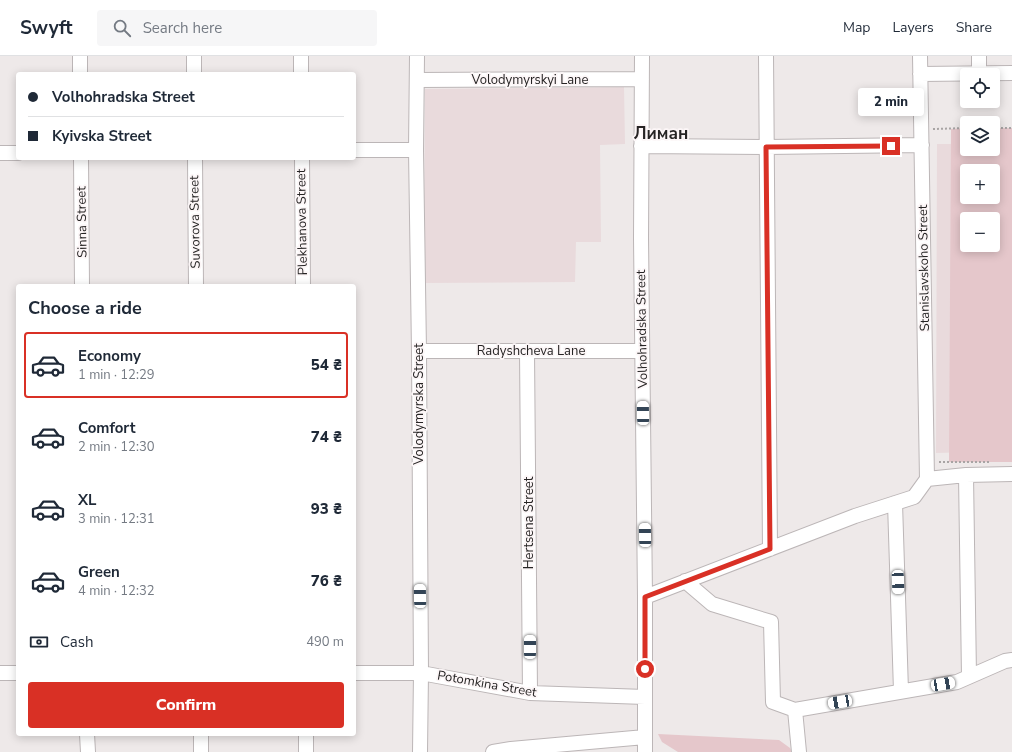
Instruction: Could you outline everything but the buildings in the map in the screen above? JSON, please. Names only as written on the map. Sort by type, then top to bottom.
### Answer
[{"type":"street","points":[[80,56],[80,72]]},
{"type":"street","points":[[194,56],[194,72]]},
{"type":"street","points":[[301,56],[301,72]]},
{"type":"street","name":"Volodymyrska Street","points":[[417,56],[416,150],[419,351],[420,752]]},
{"type":"street","name":"Volhohradska Street","points":[[642,56],[641,146],[645,752]]},
{"type":"street","points":[[766,56],[770,549]]},
{"type":"street","name":"Stanislavskoho Street","points":[[920,56],[927,479]]},
{"type":"street","points":[[979,56],[979,68]]},
{"type":"street","points":[[920,74],[960,73]]},
{"type":"street","points":[[1000,73],[1012,73]]},
{"type":"street","name":"Volodymyrskyi Lane","points":[[417,80],[642,80]]},
{"type":"street","points":[[641,146],[766,147],[922,145]]},
{"type":"street","points":[[356,150],[416,150]]},
{"type":"street","points":[[0,153],[16,153]]},
{"type":"street","name":"Sinna Street","points":[[81,160],[82,284]]},
{"type":"street","name":"Suvorova Street","points":[[195,160],[196,284]]},
{"type":"street","name":"Plekhanova Street","points":[[302,160],[303,284]]},
{"type":"street","name":"Radyshcheva Lane","points":[[419,351],[642,351]]},
{"type":"street","name":"Hertsena Street","points":[[527,352],[530,694]]},
{"type":"street","points":[[645,597],[855,516],[914,497],[927,479],[966,475],[1012,474]]},
{"type":"street","points":[[966,475],[969,676]]},
{"type":"street","points":[[895,503],[901,691]]},
{"type":"street","points":[[685,582],[712,604],[771,622],[773,702],[795,710],[957,682],[1005,661],[1012,660]]},
{"type":"street","points":[[0,673],[16,673]]},
{"type":"street","name":"Potomkina Street","points":[[356,673],[421,673],[530,694],[645,697]]},
{"type":"street","points":[[795,710],[799,752]]},
{"type":"street","points":[[87,736],[88,752]]},
{"type":"street","points":[[201,736],[201,752]]},
{"type":"street","points":[[306,736],[306,752]]},
{"type":"street","points":[[493,752],[645,737]]},
{"type":"path","points":[[922,129],[960,128]]},
{"type":"path","points":[[1000,128],[1012,128]]},
{"type":"shaded area","points":[[624,87],[625,144],[600,145],[601,242],[576,242],[575,282],[424,283],[425,89]]},
{"type":"shaded area","points":[[960,128],[960,156],[1000,156],[1000,128],[1012,128],[1012,462],[949,462],[951,129]]},
{"type":"shaded area","points":[[937,144],[960,144],[960,156],[993,156],[994,164],[960,164],[960,204],[996,204],[997,212],[960,212],[960,252],[999,252],[1012,451],[936,453]]},
{"type":"shaded area","points":[[658,734],[779,740],[790,748],[792,752],[678,752],[662,742]]},
{"type":"district","name":"Лиман","points":[[661,133]]},
{"type":"route","points":[[645,669],[645,597],[770,549],[766,147],[891,146]]}]
